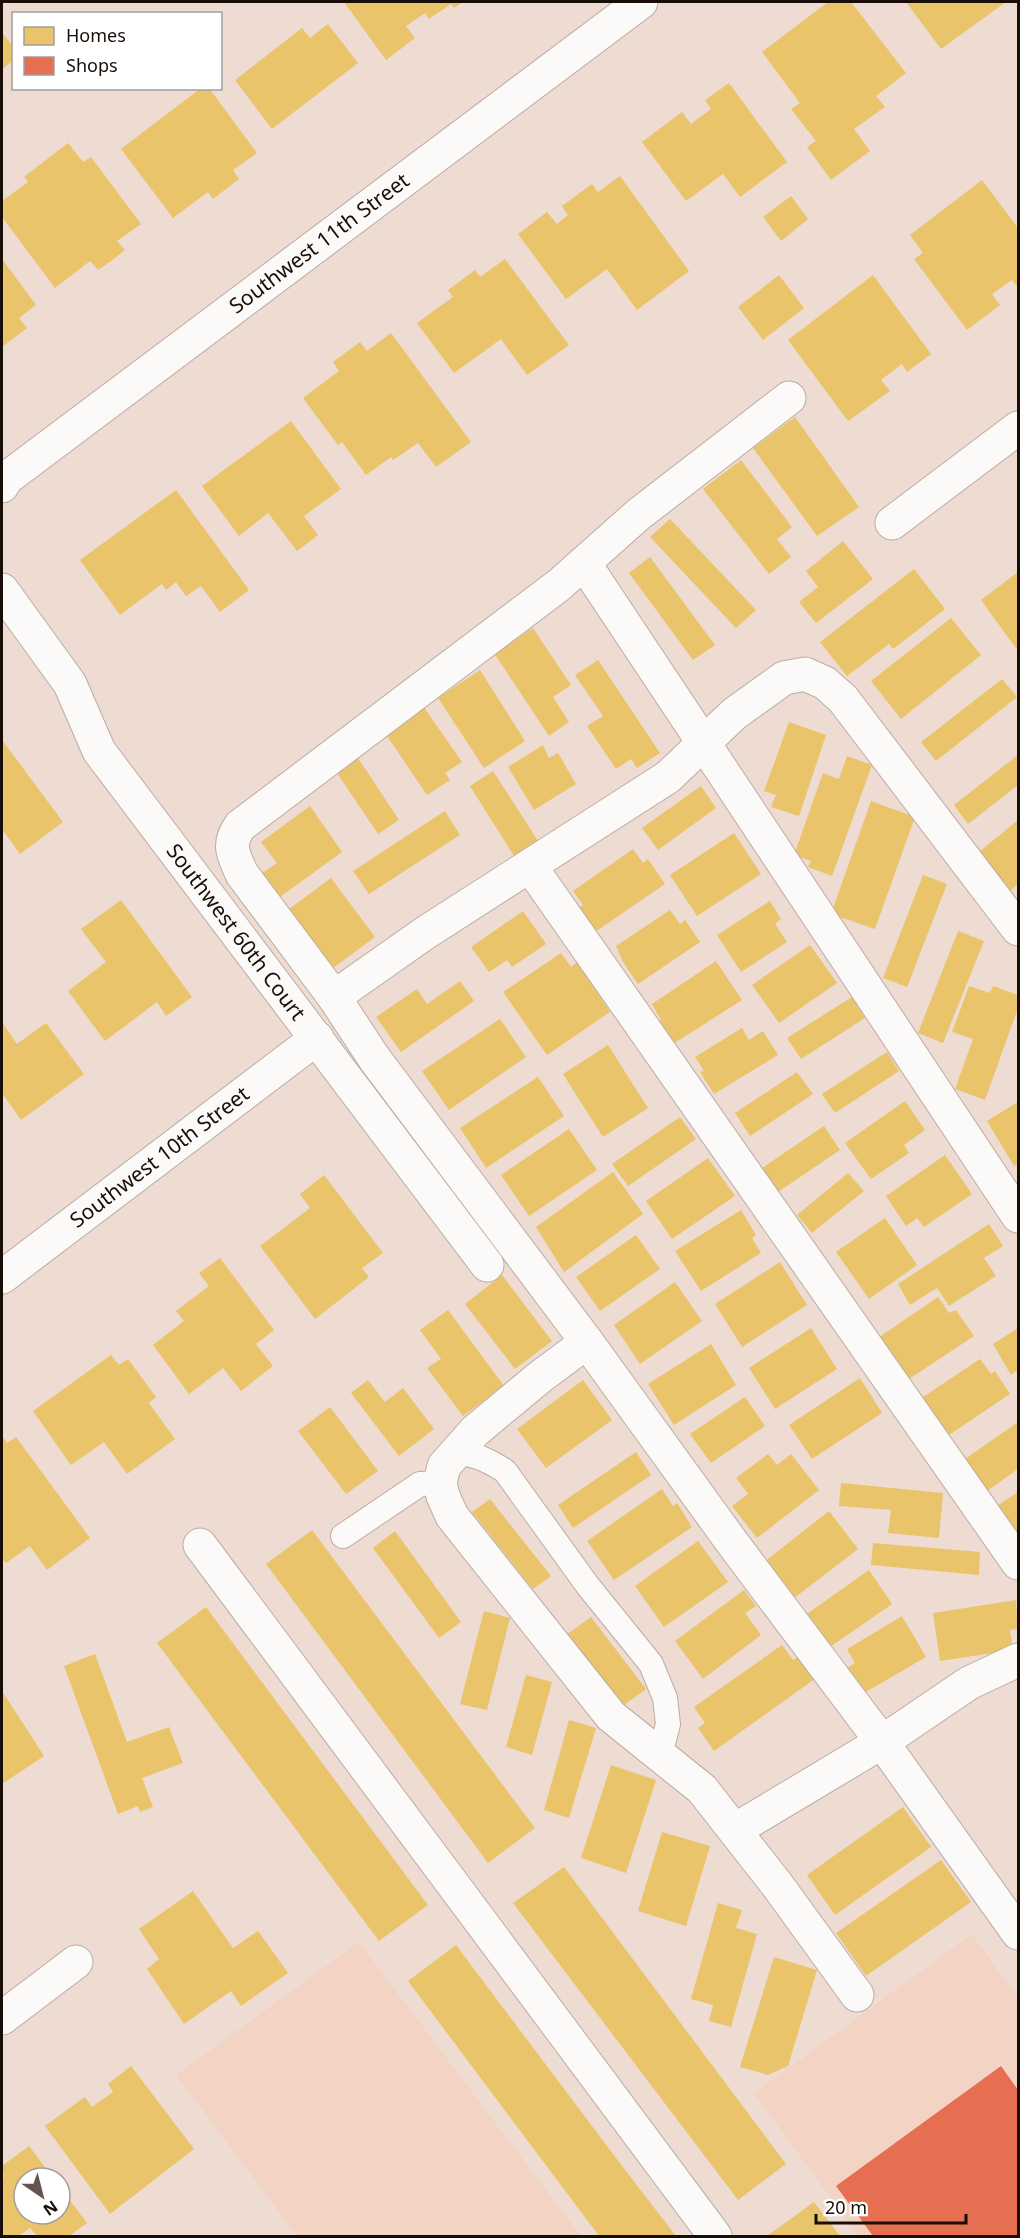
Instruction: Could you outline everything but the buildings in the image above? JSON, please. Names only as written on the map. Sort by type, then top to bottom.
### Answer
[{"type":"street","name":"Southwest 11th Street","points":[[2,486],[7,478],[641,2]]},
{"type":"street","points":[[789,398],[639,514],[540,599],[240,826],[232,837],[233,854],[242,874],[334,997],[374,1058],[882,1742],[1018,1932]]},
{"type":"street","points":[[892,523],[1018,428]]},
{"type":"street","points":[[584,563],[1018,1214]]},
{"type":"street","name":"Southwest 60th Court","points":[[2,590],[70,684],[99,751],[487,1265]]},
{"type":"street","points":[[334,997],[426,933],[668,777],[734,714],[784,678],[806,674],[825,683],[843,699],[1018,928]]},
{"type":"street","points":[[530,866],[1018,1563]]},
{"type":"street","name":"Southwest 10th Street","points":[[2,1277],[317,1038]]},
{"type":"street","points":[[587,1342],[475,1431],[454,1452],[444,1466],[440,1483],[443,1496],[452,1516],[611,1716],[702,1790],[778,1886],[856,1995]]},
{"type":"street","points":[[200,1545],[715,2236]]},
{"type":"street","points":[[735,1830],[882,1742],[969,1683],[1018,1660]]},
{"type":"street","points":[[2,2018],[76,1962]]},
{"type":"lane","points":[[454,1452],[485,1459],[505,1471],[588,1586],[651,1664],[664,1698],[668,1724],[660,1755]]},
{"type":"lane","points":[[343,1536],[420,1484],[440,1483]]},
{"type":"shaded area","points":[[972,1934],[1018,1998],[1018,2236],[858,2236],[754,2093]]},
{"type":"shaded area","points":[[359,1942],[581,2236],[297,2236],[176,2075]]}]
